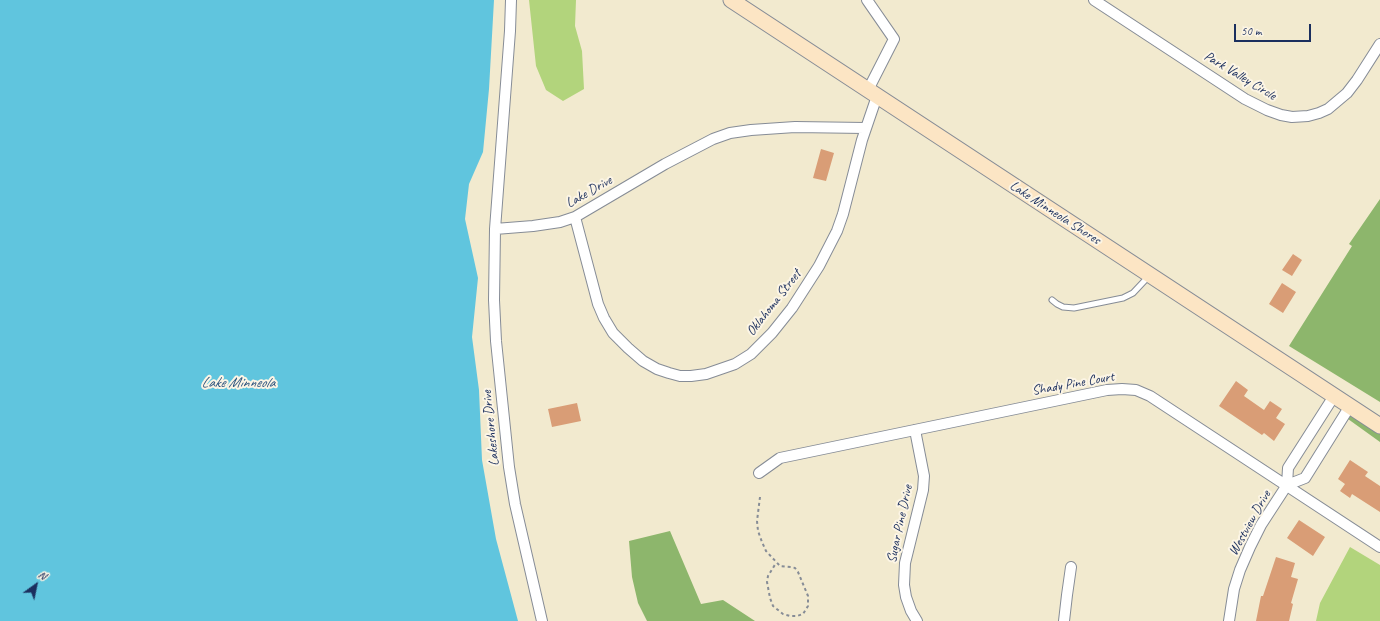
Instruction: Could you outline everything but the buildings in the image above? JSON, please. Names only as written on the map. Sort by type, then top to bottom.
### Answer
[{"type":"main road","name":"Lake Minneola Shores","points":[[731,0],[1380,426]]},
{"type":"street","points":[[495,229],[510,39],[510,0]]},
{"type":"street","name":"Oklahoma Street","points":[[575,217],[598,304],[604,318],[613,333],[644,361],[657,369],[680,376],[691,376],[706,374],[735,364],[751,354],[772,333],[792,308],[819,266],[837,231],[843,214],[865,128],[872,93],[894,39],[867,0]]},
{"type":"street","name":"Park Valley Circle","points":[[1094,0],[1245,99],[1281,115],[1292,117],[1308,116],[1328,109],[1347,93],[1380,44]]},
{"type":"street","name":"Lake Drive","points":[[495,229],[560,222],[575,217],[665,164],[713,139],[730,133],[795,127],[865,128]]},
{"type":"street","name":"Lakeshore Drive","points":[[495,229],[494,300],[496,334],[509,467],[515,504],[542,621]]},
{"type":"street","name":"Shady Pine Court","points":[[759,472],[780,458],[1122,388],[1136,390],[1150,396],[1380,546]]},
{"type":"street","name":"Westview Drive","points":[[1229,621],[1234,589],[1250,547],[1261,525],[1287,485],[1288,468],[1334,396]]},
{"type":"street","name":"Westview Drive","points":[[1287,485],[1305,478],[1350,406]]},
{"type":"street","name":"Sugar Pine Drive","points":[[915,430],[923,470],[923,490],[905,563],[904,585],[911,611],[917,621]]},
{"type":"street","points":[[1305,442],[1321,452]]},
{"type":"street","points":[[1064,621],[1071,567]]},
{"type":"lane","points":[[1052,300],[1063,307],[1074,308],[1123,298],[1133,293],[1150,275]]},
{"type":"path","points":[[760,497],[757,521],[758,531],[766,551],[776,563],[780,566],[795,568],[798,572],[808,596],[808,606],[803,614],[790,616],[783,614],[773,606],[767,582],[768,576],[776,563]]},
{"type":"green space","points":[[529,0],[576,0],[575,26],[582,51],[584,89],[563,101],[546,90],[536,66]]},
{"type":"green space","points":[[1380,199],[1380,402],[1289,346],[1352,246],[1349,244]]},
{"type":"green space","points":[[1351,415],[1380,434],[1380,442],[1348,419]]},
{"type":"green space","points":[[670,531],[701,604],[723,600],[755,621],[647,621],[638,603],[632,577],[629,541]]},
{"type":"green space","points":[[1350,547],[1380,565],[1380,621],[1316,621],[1320,603]]},
{"type":"water","name":"Lake Minneola","points":[[0,0],[494,0],[489,89],[483,152],[469,184],[465,219],[478,278],[472,337],[479,390],[482,460],[496,539],[518,621],[0,621]]}]
